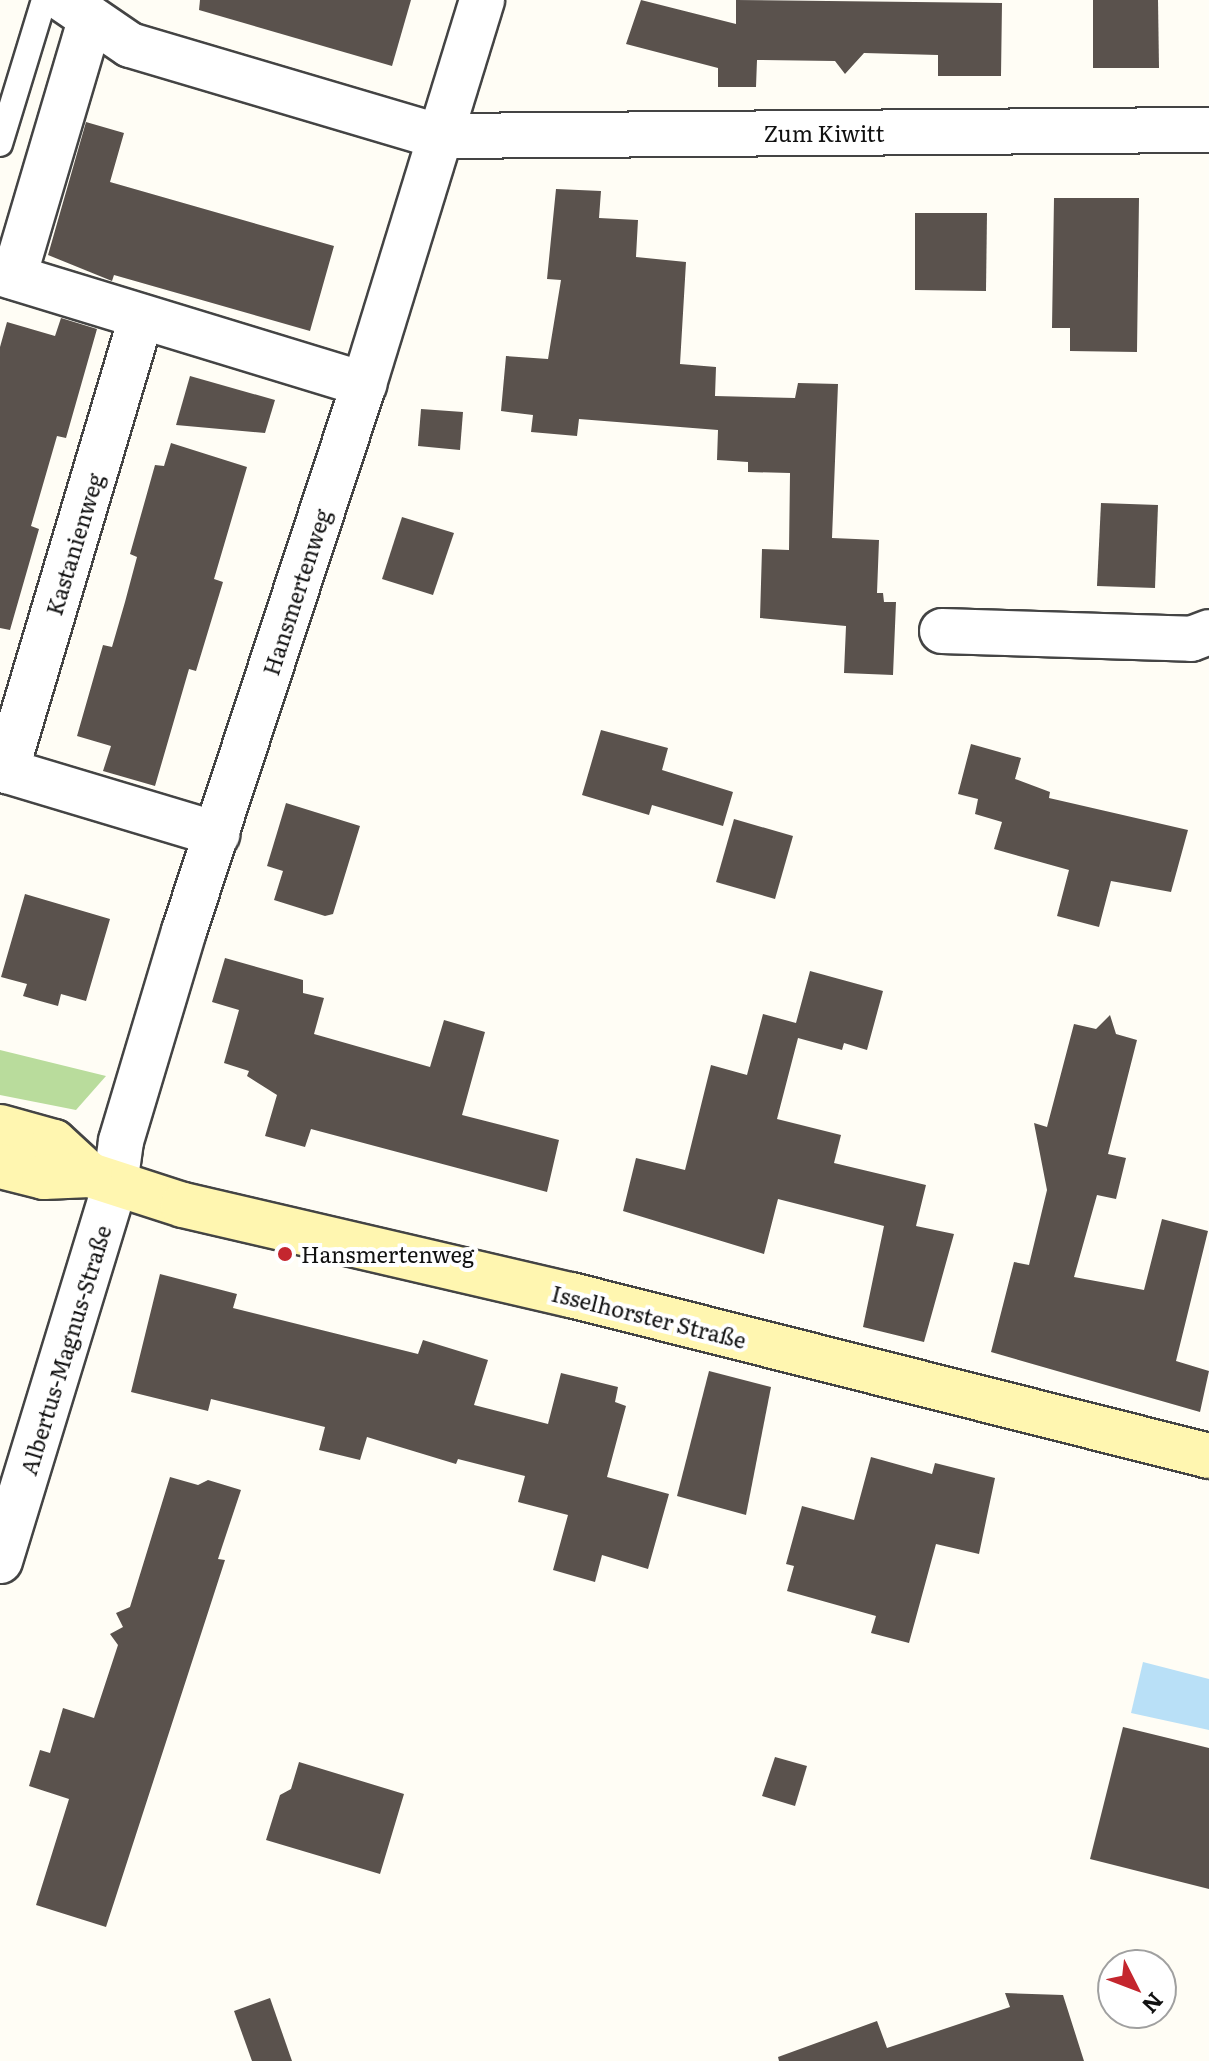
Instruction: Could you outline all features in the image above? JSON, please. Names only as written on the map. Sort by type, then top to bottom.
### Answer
[{"type":"street","name":"Hansmertenweg","points":[[103,1180],[121,1141],[217,834],[364,384],[482,0]]},
{"type":"street","points":[[364,384],[7,275],[77,10],[130,45],[438,136]]},
{"type":"street","name":"Zum Kiwitt","points":[[438,136],[1209,130]]},
{"type":"street","name":"Kastanienweg","points":[[141,317],[3,770],[217,834]]},
{"type":"street","points":[[942,631],[1191,639],[1209,632]]},
{"type":"street","name":"Isselhorster Straße","points":[[0,1127],[54,1142],[103,1180]]},
{"type":"street","name":"Isselhorster Straße","points":[[0,1166],[44,1177],[103,1180],[1209,1456]]},
{"type":"street","name":"Albertus-Magnus-Straße","points":[[0,1561],[103,1180]]},
{"type":"lane","points":[[0,144],[44,0]]},
{"type":"green space","points":[[0,1050],[106,1076],[76,1110],[0,1095]]},
{"type":"water","points":[[1143,1662],[1209,1679],[1209,1730],[1131,1713]]},
{"type":"building","points":[[200,0],[411,0],[392,66],[199,10]]},
{"type":"building","points":[[641,0],[736,24],[736,0],[1002,3],[1001,76],[938,76],[938,55],[864,53],[845,74],[835,61],[757,60],[756,87],[718,87],[718,68],[626,44]]},
{"type":"building","points":[[1093,0],[1158,0],[1159,68],[1093,68]]},
{"type":"building","points":[[86,122],[124,133],[110,182],[334,246],[310,331],[114,275],[112,281],[48,255]]},
{"type":"building","points":[[556,189],[601,191],[599,218],[638,220],[636,257],[686,262],[680,364],[716,367],[715,396],[795,398],[798,383],[838,384],[832,538],[879,540],[877,593],[883,593],[884,602],[896,602],[893,675],[844,673],[846,626],[760,618],[762,549],[789,550],[790,473],[748,472],[748,462],[717,460],[718,430],[579,419],[577,436],[531,432],[533,415],[501,411],[506,356],[548,359],[561,280],[547,279]]},
{"type":"building","points":[[1054,198],[1139,198],[1137,352],[1070,351],[1070,328],[1052,328]]},
{"type":"building","points":[[915,213],[987,213],[986,291],[915,290]]},
{"type":"building","points":[[61,318],[97,329],[66,438],[57,436],[31,526],[39,529],[10,630],[0,628],[0,347],[7,322],[55,336]]},
{"type":"building","points":[[190,376],[275,400],[265,433],[176,425]]},
{"type":"building","points":[[421,409],[463,412],[460,450],[418,446]]},
{"type":"building","points":[[171,443],[247,467],[214,579],[223,582],[196,671],[189,669],[155,786],[103,771],[111,746],[77,736],[103,645],[112,647],[125,602],[137,557],[130,554],[155,465],[164,466]]},
{"type":"building","points":[[1101,503],[1158,505],[1155,588],[1097,586]]},
{"type":"building","points":[[402,517],[454,533],[433,595],[382,579]]},
{"type":"building","points":[[601,730],[668,748],[662,770],[733,792],[723,826],[652,805],[649,815],[582,795]]},
{"type":"building","points":[[971,744],[1021,758],[1015,779],[1050,792],[1049,798],[1188,830],[1171,892],[1111,881],[1099,927],[1057,916],[1069,870],[994,849],[1002,822],[975,814],[978,799],[958,794]]},
{"type":"building","points":[[286,803],[360,826],[333,914],[325,916],[274,900],[283,871],[267,866]]},
{"type":"building","points":[[734,819],[793,836],[775,899],[716,882]]},
{"type":"building","points":[[25,894],[110,919],[86,1001],[61,994],[58,1006],[40,1001],[23,996],[27,984],[1,977]]},
{"type":"building","points":[[225,958],[303,980],[303,993],[324,998],[314,1034],[430,1067],[444,1020],[485,1032],[462,1115],[559,1140],[547,1192],[311,1129],[305,1147],[265,1136],[277,1095],[247,1076],[249,1071],[224,1063],[239,1010],[212,1002]]},
{"type":"building","points":[[810,971],[883,991],[867,1050],[844,1043],[842,1050],[798,1038],[777,1119],[841,1135],[834,1163],[926,1185],[916,1226],[954,1234],[924,1342],[863,1327],[884,1226],[778,1199],[764,1254],[623,1211],[636,1158],[685,1170],[711,1065],[747,1075],[763,1014],[796,1023]]},
{"type":"building","points":[[1110,1015],[1116,1034],[1137,1040],[1108,1154],[1126,1158],[1116,1199],[1097,1195],[1074,1277],[1144,1290],[1162,1219],[1208,1231],[1176,1361],[1209,1371],[1200,1412],[991,1352],[1014,1262],[1029,1265],[1047,1190],[1034,1123],[1047,1127],[1074,1024],[1096,1029]]},
{"type":"building","points":[[160,1274],[237,1294],[233,1308],[418,1354],[423,1340],[488,1360],[474,1405],[548,1424],[561,1373],[618,1387],[615,1402],[626,1406],[607,1477],[669,1494],[648,1569],[602,1555],[595,1582],[553,1570],[568,1515],[518,1502],[525,1476],[458,1459],[456,1464],[367,1437],[360,1460],[319,1450],[325,1427],[211,1399],[208,1411],[131,1392]]},
{"type":"building","points":[[709,1371],[771,1387],[746,1515],[677,1496]]},
{"type":"building","points":[[871,1457],[932,1474],[935,1463],[995,1478],[979,1554],[936,1544],[909,1643],[871,1633],[876,1616],[787,1591],[794,1566],[786,1564],[802,1506],[854,1520]]},
{"type":"building","points":[[170,1477],[198,1485],[208,1480],[241,1490],[218,1559],[225,1560],[106,1927],[36,1905],[69,1799],[29,1786],[40,1750],[50,1753],[63,1708],[94,1718],[118,1645],[110,1634],[123,1627],[116,1613],[130,1607]]},
{"type":"building","points":[[1123,1727],[1209,1748],[1209,1889],[1090,1859]]},
{"type":"building","points":[[775,1757],[807,1766],[795,1806],[762,1796]]},
{"type":"building","points":[[299,1762],[404,1794],[380,1874],[266,1840],[280,1795],[291,1789]]},
{"type":"building","points":[[1005,1993],[1063,1995],[1084,2061],[779,2061],[778,2057],[877,2021],[887,2048],[1010,2007]]},
{"type":"building","points":[[270,1998],[292,2061],[252,2061],[234,2011]]},
{"type":"place","name":"Hansmertenweg","points":[[285,1254]]}]
